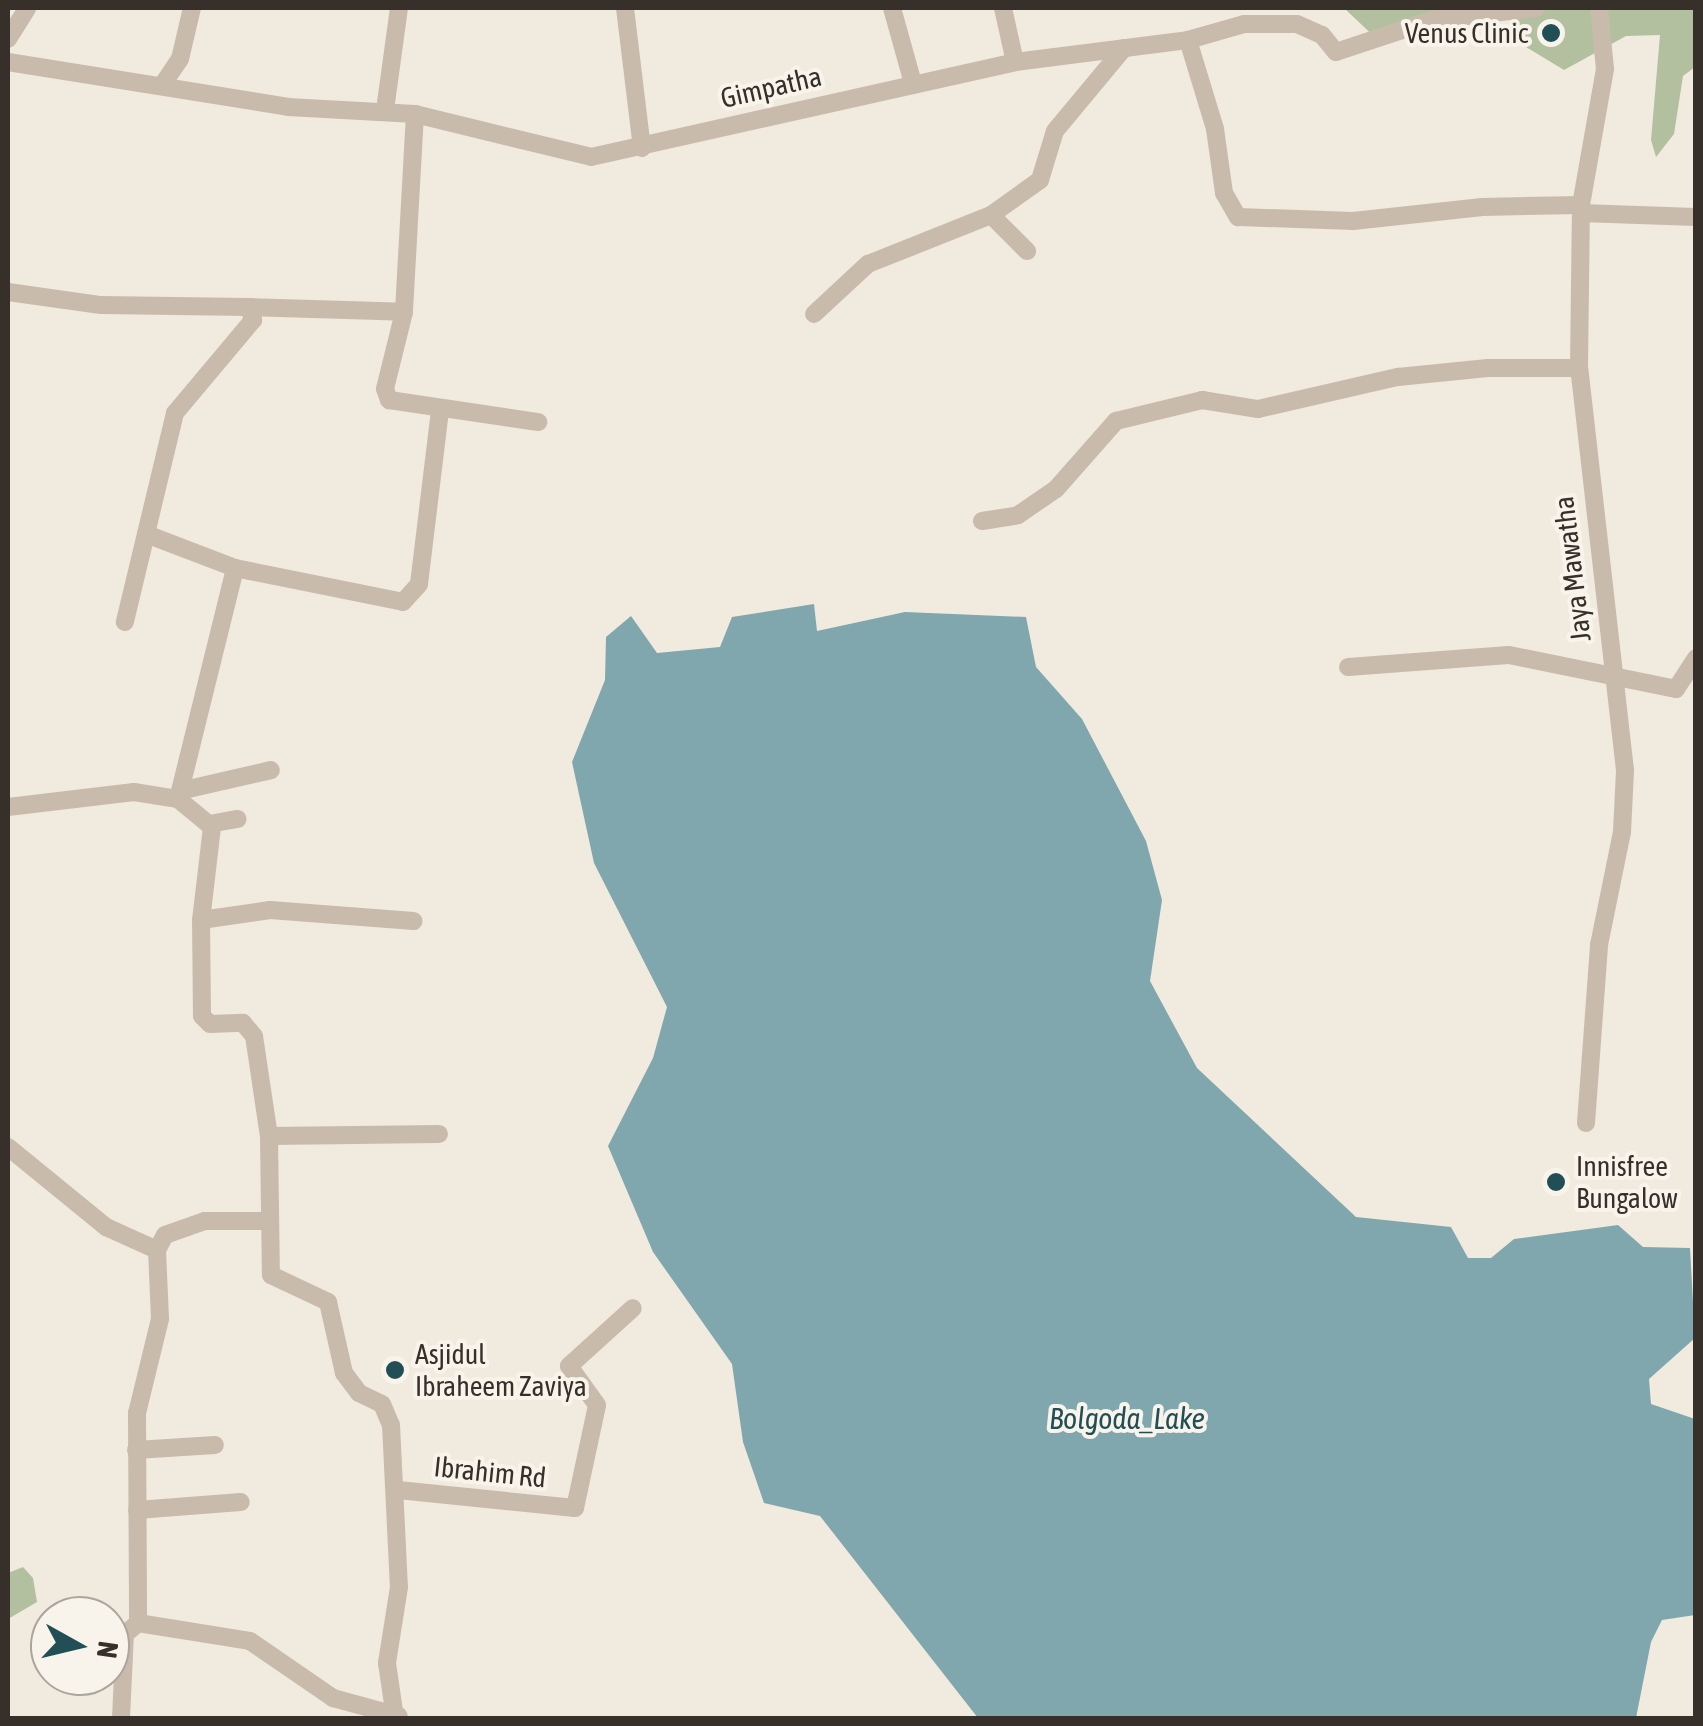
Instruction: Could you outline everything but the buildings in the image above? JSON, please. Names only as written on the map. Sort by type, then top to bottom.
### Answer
[{"type":"street","points":[[8,38],[27,8]]},
{"type":"street","points":[[163,84],[180,58],[192,8]]},
{"type":"street","points":[[385,110],[399,8]]},
{"type":"street","points":[[625,8],[642,148]]},
{"type":"street","points":[[892,8],[913,83]]},
{"type":"street","points":[[1003,8],[1015,62]]},
{"type":"street","name":"Gimpatha","points":[[8,62],[288,107],[416,114],[591,156],[642,148],[1015,62],[1188,40],[1275,21],[1322,36],[1336,52],[1432,20],[1536,8]]},
{"type":"street","name":"Jaya Mawatha","points":[[1586,1123],[1599,945],[1623,816],[1625,770],[1579,368],[1581,209],[1603,110],[1599,8]]},
{"type":"street","points":[[1188,40],[1215,129],[1224,193],[1238,217],[1353,221],[1482,207],[1581,209],[1696,218]]},
{"type":"street","points":[[814,314],[868,264],[991,215],[1040,180],[1055,130],[1124,48]]},
{"type":"street","points":[[416,114],[404,312],[384,388],[389,400],[538,422]]},
{"type":"street","points":[[991,215],[1027,251]]},
{"type":"street","points":[[8,292],[101,306],[404,312]]},
{"type":"street","points":[[125,622],[174,413],[253,320],[249,307]]},
{"type":"street","points":[[982,521],[1018,515],[1056,489],[1116,420],[1202,400],[1258,409],[1398,377],[1579,368]]},
{"type":"street","points":[[146,534],[235,568],[388,602],[414,594],[440,410]]},
{"type":"street","points":[[181,795],[200,698],[235,568]]},
{"type":"street","points":[[1348,667],[1510,654],[1676,689],[1696,658]]},
{"type":"street","points":[[8,807],[134,792],[181,795],[271,770]]},
{"type":"street","points":[[138,1622],[250,1641],[333,1698],[362,1713],[398,1715],[387,1663],[398,1587],[398,1490],[391,1425],[382,1404],[359,1394],[344,1373],[328,1302],[272,1275],[269,1136],[254,1036],[243,1023],[210,1024],[202,1016],[201,920],[209,824],[181,795]]},
{"type":"street","points":[[209,824],[238,819]]},
{"type":"street","points":[[201,920],[270,910],[414,922]]},
{"type":"street","points":[[269,1136],[440,1134]]},
{"type":"street","points":[[8,1147],[106,1227],[158,1250]]},
{"type":"street","points":[[121,1718],[124,1634],[138,1622],[137,1414],[160,1320],[158,1250],[165,1235],[205,1221],[270,1221]]},
{"type":"street","name":"Ibrahim Rd","points":[[398,1490],[575,1508],[596,1405],[569,1366],[633,1308]]},
{"type":"street","points":[[136,1450],[215,1445]]},
{"type":"street","points":[[137,1510],[241,1502]]},
{"type":"green space","points":[[1344,8],[1695,8],[1695,67],[1683,76],[1674,134],[1656,157],[1651,140],[1660,35],[1626,36],[1564,70],[1513,39],[1511,10],[1382,44]]},
{"type":"green space","points":[[23,1567],[33,1578],[36,1596],[30,1596],[30,1606],[8,1619],[8,1573]]},
{"type":"water","name":"Bolgoda_Lake","points":[[814,604],[817,631],[905,612],[1026,617],[1036,667],[1082,719],[1146,841],[1162,900],[1150,981],[1197,1068],[1356,1217],[1451,1227],[1468,1258],[1491,1258],[1514,1239],[1618,1225],[1643,1247],[1690,1248],[1695,1338],[1649,1379],[1651,1404],[1695,1419],[1695,1615],[1662,1620],[1651,1642],[1636,1718],[978,1718],[820,1516],[764,1503],[743,1442],[732,1364],[653,1252],[608,1146],[653,1058],[667,1007],[594,863],[572,762],[605,680],[606,637],[631,616],[657,653],[720,647],[732,617]]},
{"type":"place","name":"Venus Clinic","points":[[1551,33]]},
{"type":"place","name":"Innisfree Bungalow","points":[[1556,1182]]},
{"type":"place","name":"Asjidul Ibraheem Zaviya","points":[[395,1370]]}]
